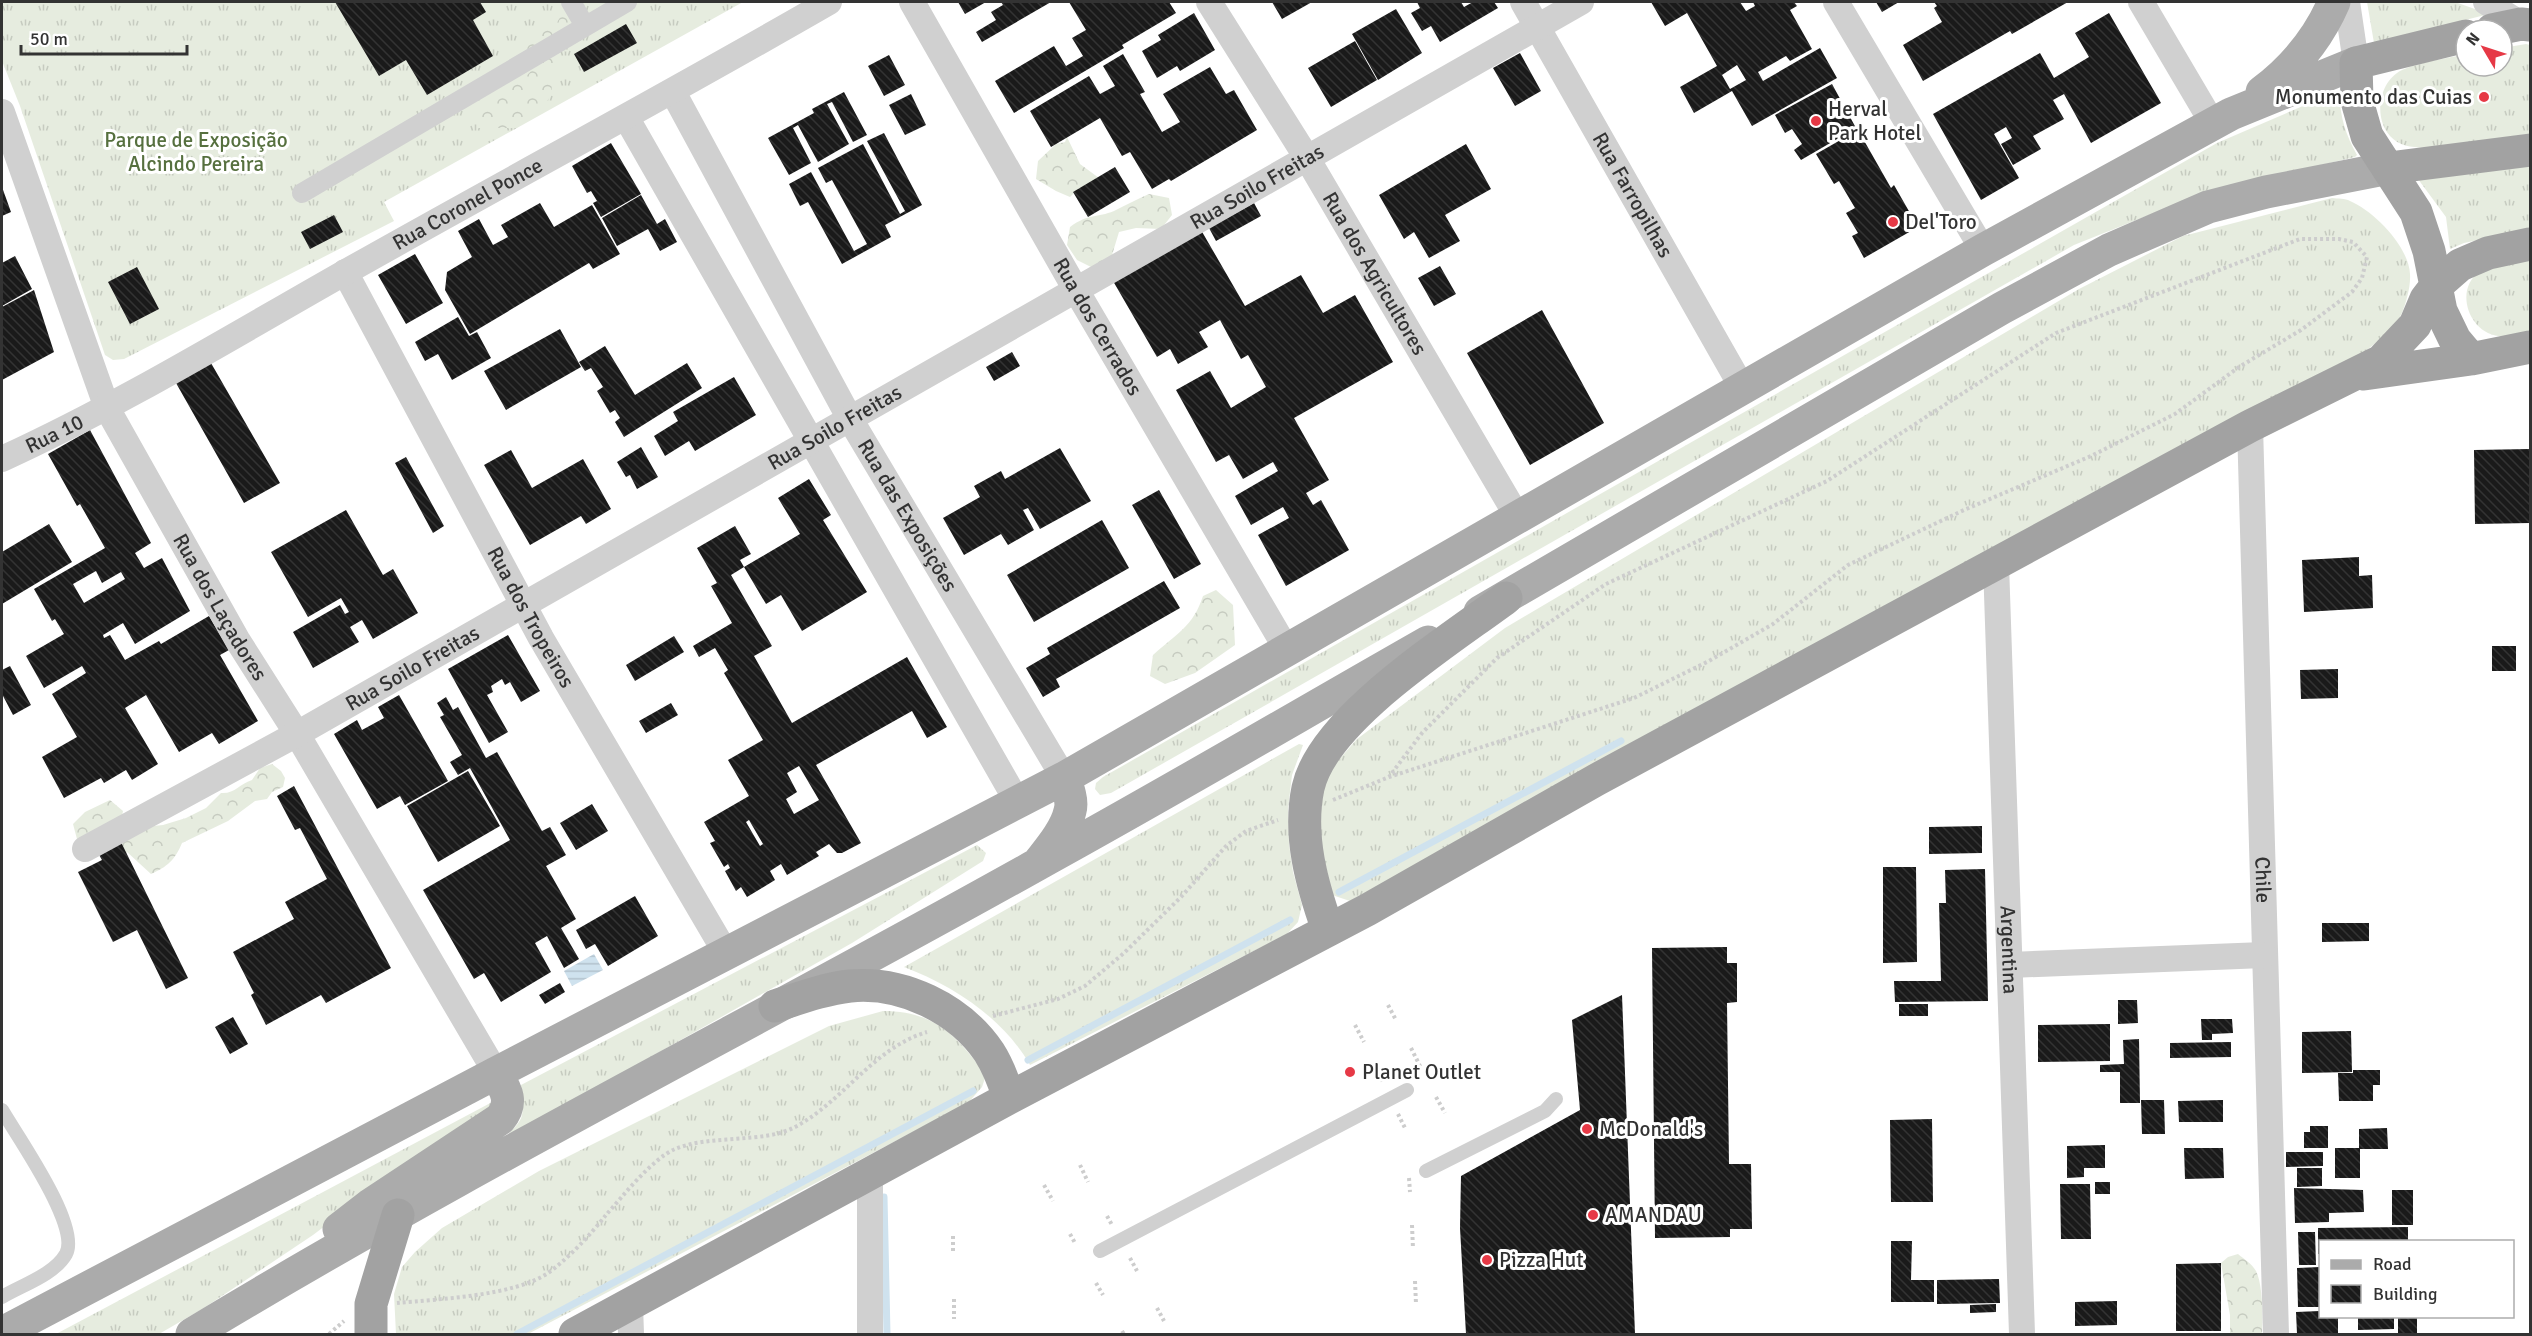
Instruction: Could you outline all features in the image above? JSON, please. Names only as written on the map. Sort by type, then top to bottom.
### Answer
[{"type":"highway","points":[[2454,39],[2356,63],[2357,101],[2367,136],[2416,212],[2429,251],[2441,311],[2455,340],[2471,358]]},
{"type":"highway","points":[[2389,168],[2530,150]]},
{"type":"highway","points":[[591,1330],[631,1320],[870,1174],[1328,930],[1596,780],[2250,426],[2381,361],[2415,325],[2426,299],[2436,286],[2460,265],[2488,253],[2530,244]]},
{"type":"highway","points":[[2353,375],[2530,347]]},
{"type":"highway","points":[[1328,930],[1315,893],[1305,846],[1308,786],[1319,760],[1335,735],[1378,693],[1506,598]]},
{"type":"highway","points":[[775,1006],[812,994],[851,986],[891,988],[929,1000],[962,1022],[988,1051],[1002,1077],[1009,1098]]},
{"type":"highway","points":[[371,1319],[398,1215]]},
{"type":"main road","points":[[2222,119],[2281,78],[2306,52],[2326,20],[2334,2]]},
{"type":"main road","points":[[2,1333],[496,1073],[1018,803],[1983,250],[2222,119],[2356,63]]},
{"type":"main road","points":[[192,1335],[276,1283],[398,1215],[775,1006],[1037,865],[1506,598],[2002,308],[2109,250],[2208,207],[2266,192],[2389,168]]},
{"type":"main road","points":[[1037,865],[1057,838],[1071,811],[1064,778]]},
{"type":"main road","points":[[276,1283],[370,1205],[500,1119],[507,1110],[509,1101],[506,1090],[496,1073]]},
{"type":"street","points":[[571,2],[592,15]]},
{"type":"street","points":[[302,193],[592,15],[627,2]]},
{"type":"street","name":"Rua Coronel Ponce","points":[[107,408],[345,272],[673,92],[829,2]]},
{"type":"street","name":"Rua dos Cerrados","points":[[912,2],[1076,290],[1287,650]]},
{"type":"street","name":"Rua dos Agricultores","points":[[1209,2],[1306,158],[1517,516]]},
{"type":"street","name":"Rua Farropilhas","points":[[1523,2],[1743,389]]},
{"type":"street","name":"Rua Soilo Freitas","points":[[85,849],[297,734],[525,605],[1581,2]]},
{"type":"street","points":[[1836,2],[1983,250]]},
{"type":"street","points":[[2141,2],[2222,119]]},
{"type":"street","points":[[2347,2],[2356,63]]},
{"type":"street","points":[[2486,2],[2515,26]]},
{"type":"street","name":"Rua das Exposições","points":[[673,92],[850,419],[1064,778]]},
{"type":"street","name":"Rua dos Laçadores","points":[[2,112],[107,408],[238,641],[297,734],[496,1073]]},
{"type":"street","points":[[626,117],[1018,803]]},
{"type":"street","name":"Rua dos Tropeiros","points":[[345,272],[541,638],[727,955]]},
{"type":"street","name":"Rua 10","points":[[2,459],[107,408]]},
{"type":"street","name":"Chile","points":[[2250,426],[2276,1335]]},
{"type":"street","name":"Argentina","points":[[1996,564],[2022,1335]]},
{"type":"street","points":[[2010,965],[2264,955]]},
{"type":"street","points":[[870,1174],[870,1335]]},
{"type":"lane","points":[[1100,1251],[1407,1090]]},
{"type":"lane","points":[[1426,1171],[1545,1111],[1556,1099]]},
{"type":"lane","points":[[2,1110],[56,1201],[69,1233],[67,1253],[51,1270],[2,1297]]},
{"type":"path","points":[[1305,811],[1389,777],[1634,698],[1707,662],[1773,624],[1848,565],[1964,510],[2091,456],[2175,414],[2239,367],[2301,330],[2352,292],[2362,278],[2367,257],[2353,242],[2339,239],[2300,239],[2056,333],[1827,482],[1606,584],[1497,658],[1422,734],[1389,777]]},
{"type":"path","points":[[994,1016],[1058,999],[1084,986],[1124,952],[1174,904],[1226,846],[1246,831],[1271,822]]},
{"type":"path","points":[[1388,1005],[1396,1020]]},
{"type":"path","points":[[1355,1025],[1364,1042]]},
{"type":"path","points":[[329,1335],[340,1323],[371,1319],[429,1299],[518,1287],[548,1273],[596,1228],[643,1174],[674,1150],[713,1139],[767,1135],[794,1128],[832,1102],[871,1062],[916,1035]]},
{"type":"path","points":[[1411,1048],[1421,1068]]},
{"type":"path","points":[[1376,1068],[1385,1088]]},
{"type":"path","points":[[1436,1097],[1445,1113]]},
{"type":"path","points":[[1397,1113],[1406,1130]]},
{"type":"path","points":[[1080,1166],[1088,1182]]},
{"type":"path","points":[[1044,1185],[1053,1202]]},
{"type":"path","points":[[1107,1216],[1114,1228]]},
{"type":"path","points":[[1412,1225],[1413,1249]]},
{"type":"path","points":[[1070,1234],[1075,1244]]},
{"type":"path","points":[[952,1236],[953,1252]]},
{"type":"path","points":[[1130,1258],[1137,1271]]},
{"type":"path","points":[[1415,1281],[1416,1304]]},
{"type":"path","points":[[1096,1283],[1103,1295]]},
{"type":"path","points":[[954,1299],[954,1318]]},
{"type":"path","points":[[1157,1308],[1164,1321]]},
{"type":"green space","name":"Parque de Exposição Alcindo Pereira","points":[[2,2],[743,2],[384,202],[394,221],[124,359],[113,360],[105,355],[20,106],[2,61]]},
{"type":"green space","points":[[558,2],[584,2],[583,23],[566,52],[556,43],[551,95],[539,114],[516,128],[478,128],[478,109],[501,90],[527,75],[533,68],[537,56],[526,49],[538,29],[553,29],[562,14]]},
{"type":"green space","points":[[2367,2],[2455,2],[2489,14],[2473,18],[2454,18],[2454,23],[2374,43]]},
{"type":"green space","points":[[2530,45],[2530,134],[2424,148],[2401,144],[2390,136],[2381,119],[2380,110],[2384,91],[2394,75],[2425,62],[2454,56],[2454,78],[2514,78],[2514,46]]},
{"type":"green space","points":[[2340,90],[2342,116],[2357,155],[2355,157],[2231,186],[2169,207],[2074,245],[1111,793],[1100,795],[1095,789],[1096,783],[1103,777],[2217,143]]},
{"type":"green space","points":[[1067,137],[1080,164],[1099,178],[1101,190],[1079,188],[1070,197],[1036,179],[1038,161],[1056,144],[1065,142]]},
{"type":"green space","points":[[2530,166],[2530,229],[2464,243],[2450,249],[2446,217],[2418,179]]},
{"type":"green space","points":[[1149,194],[1169,198],[1172,215],[1161,229],[1136,228],[1119,232],[1109,265],[1099,271],[1077,260],[1067,245],[1070,227],[1088,218],[1114,211]]},
{"type":"green space","points":[[2332,198],[2348,200],[2379,221],[2397,242],[2408,264],[2410,285],[2399,319],[2366,351],[1350,901],[1332,895],[1319,834],[1323,785],[1329,771],[1357,739],[1505,628],[2079,289],[2183,236]]},
{"type":"green space","points":[[2530,258],[2530,331],[2502,336],[2488,333],[2479,327],[2468,309],[2466,298],[2472,279],[2485,269]]},
{"type":"green space","points":[[1216,590],[1233,605],[1235,645],[1195,673],[1165,684],[1150,676],[1153,655],[1189,623],[1203,596]]},
{"type":"green space","points":[[1299,744],[1303,745],[1292,775],[1288,809],[1293,872],[1302,905],[1298,922],[1287,934],[1030,1065],[1006,1033],[976,1006],[941,984],[904,967]]},
{"type":"green space","points":[[272,764],[281,771],[285,778],[283,787],[272,792],[267,799],[255,801],[228,821],[182,843],[170,862],[162,869],[151,874],[127,852],[113,879],[102,872],[102,849],[143,827],[163,825],[186,818],[206,808],[221,793],[230,792],[252,780],[260,768]]},
{"type":"green space","points":[[110,800],[123,811],[121,821],[91,841],[77,839],[73,824],[85,812]]},
{"type":"green space","points":[[977,845],[986,853],[983,861],[852,943],[536,1122],[508,1134],[522,1116],[521,1085]]},
{"type":"green space","points":[[883,1011],[901,1012],[931,1021],[943,1028],[965,1049],[986,1075],[982,1087],[968,1103],[528,1334],[396,1334],[394,1294],[402,1267],[442,1228],[539,1171],[829,1026]]},
{"type":"green space","points":[[496,1100],[497,1104],[374,1189],[313,1235],[204,1308],[159,1334],[56,1334]]},
{"type":"green space","points":[[2238,1254],[2252,1266],[2258,1277],[2262,1302],[2262,1334],[2230,1334],[2230,1315],[2221,1263],[2228,1257]]},
{"type":"water","points":[[594,954],[603,970],[572,986],[564,971]]},
{"type":"building","points":[[335,2],[480,2],[486,12],[473,20],[493,56],[427,95],[406,60],[379,76]]},
{"type":"building","points":[[958,2],[986,2],[965,14]]},
{"type":"building","points":[[1001,2],[1051,2],[982,42],[976,32],[996,20],[991,12],[1003,5]]},
{"type":"building","points":[[1069,2],[1169,2],[1176,13],[1122,45],[1124,48],[1014,113],[995,81],[1054,46],[1066,66],[1083,56],[1072,38],[1086,30]]},
{"type":"building","points":[[1272,2],[1312,2],[1282,19]]},
{"type":"building","points":[[1417,2],[1461,2],[1464,7],[1473,2],[1494,2],[1498,8],[1440,42],[1431,26],[1422,31],[1411,13],[1420,8]]},
{"type":"building","points":[[1651,2],[1740,2],[1746,11],[1755,6],[1753,2],[1794,2],[1797,6],[1790,10],[1812,49],[1790,61],[1786,56],[1758,72],[1763,81],[1820,48],[1837,78],[1752,126],[1732,91],[1694,113],[1680,87],[1717,66],[1687,13],[1665,26]],"holes":[[[1737,65],[1746,80],[1730,89],[1722,75]]]},
{"type":"building","points":[[1876,2],[1899,2],[1882,12]]},
{"type":"building","points":[[1934,2],[2068,2],[2012,34],[2010,31],[1923,81],[1903,45],[1942,22],[1934,8],[1937,6]]},
{"type":"building","points":[[1396,9],[1422,53],[1378,80],[1352,34]]},
{"type":"building","points":[[1194,13],[1215,50],[1180,71],[1177,66],[1157,78],[1142,51],[1161,40],[1158,35]]},
{"type":"building","points":[[2109,13],[2161,103],[2091,143],[2064,94],[2053,100],[2064,119],[2033,136],[2041,149],[2013,165],[2001,144],[2012,138],[2006,127],[1994,134],[2019,178],[1981,200],[1933,114],[2040,53],[2054,78],[2089,57],[2075,33]]},
{"type":"building","points":[[626,24],[637,43],[584,72],[574,54]]},
{"type":"building","points":[[1355,41],[1377,80],[1331,107],[1308,68]]},
{"type":"building","points":[[1520,53],[1541,91],[1515,106],[1493,68]]},
{"type":"building","points":[[1123,54],[1145,92],[1140,94],[1162,132],[1180,122],[1163,94],[1210,67],[1226,94],[1234,90],[1257,130],[1171,181],[1169,179],[1152,189],[1130,152],[1122,156],[1100,118],[1051,147],[1030,111],[1089,76],[1100,94],[1115,86],[1103,66]]},
{"type":"building","points":[[889,55],[905,85],[884,96],[868,66]]},
{"type":"building","name":"Herval Park Hotel","points":[[1832,84],[1856,128],[1801,160],[1794,150],[1802,144],[1792,129],[1785,133],[1775,115]]},
{"type":"building","points":[[844,92],[867,135],[853,142],[832,102],[827,104],[849,144],[818,162],[798,125],[793,128],[811,163],[789,175],[768,138],[814,113],[812,109]]},
{"type":"building","points":[[911,94],[926,125],[905,135],[889,105]]},
{"type":"building","points":[[1858,130],[1891,188],[1894,185],[1918,227],[1864,258],[1852,236],[1858,233],[1846,213],[1855,208],[1839,181],[1834,184],[1816,154]]},
{"type":"building","points":[[884,133],[922,205],[885,225],[891,237],[842,264],[808,202],[800,206],[789,184],[811,172],[854,251],[867,244],[832,180],[826,183],[818,168],[863,144],[900,214],[905,211],[867,141]]},
{"type":"building","points":[[611,143],[641,194],[601,217],[593,203],[597,201],[591,191],[587,193],[572,166]]},
{"type":"building","points":[[1466,144],[1491,189],[1445,215],[1460,241],[1429,258],[1414,232],[1404,239],[1379,195]]},
{"type":"building","points":[[1115,167],[1130,192],[1088,217],[1073,192]]},
{"type":"building","points":[[2,187],[11,212],[2,216]]},
{"type":"building","points":[[641,195],[657,224],[665,219],[677,242],[660,251],[648,229],[617,246],[602,218]]},
{"type":"building","points":[[540,203],[554,227],[592,205],[620,254],[593,269],[589,263],[470,334],[445,290],[447,272],[472,257],[458,231],[479,219],[493,245],[508,237],[501,225]]},
{"type":"building","points":[[1254,203],[1261,216],[1216,241],[1209,228]]},
{"type":"building","points":[[334,215],[343,232],[310,249],[301,232]]},
{"type":"building","points":[[1201,230],[1245,306],[1301,275],[1323,313],[1355,295],[1393,362],[1294,418],[1329,480],[1306,493],[1313,505],[1321,500],[1349,550],[1286,586],[1258,535],[1289,518],[1283,507],[1251,525],[1235,496],[1278,471],[1273,462],[1243,479],[1229,455],[1216,462],[1176,390],[1210,371],[1231,408],[1266,387],[1248,355],[1241,359],[1220,320],[1199,332],[1208,347],[1178,364],[1170,349],[1157,357],[1113,281]]},
{"type":"building","points":[[415,254],[443,303],[406,324],[378,275]]},
{"type":"building","points":[[15,256],[32,289],[2,306],[2,263]]},
{"type":"building","points":[[1440,266],[1456,294],[1434,306],[1418,278]]},
{"type":"building","points":[[137,267],[159,309],[130,324],[108,282]]},
{"type":"building","points":[[34,290],[54,352],[2,380],[2,307]]},
{"type":"building","points":[[1542,310],[1604,423],[1530,465],[1467,353]]},
{"type":"building","points":[[458,317],[469,336],[477,332],[491,358],[452,380],[438,354],[425,361],[415,342]]},
{"type":"building","points":[[560,329],[581,367],[506,410],[484,371]]},
{"type":"building","points":[[605,346],[635,395],[687,363],[702,388],[624,437],[615,422],[620,418],[615,410],[610,413],[597,391],[603,387],[591,368],[585,371],[579,362]]},
{"type":"building","points":[[1012,352],[1020,366],[994,381],[986,367]]},
{"type":"building","points":[[211,363],[280,483],[244,503],[176,383]]},
{"type":"building","points":[[734,377],[756,415],[695,451],[689,441],[665,456],[654,436],[678,421],[673,412]]},
{"type":"building","points":[[90,430],[151,543],[135,553],[144,568],[162,558],[190,611],[135,644],[123,623],[103,635],[104,638],[110,635],[125,660],[159,641],[161,644],[209,616],[229,650],[220,655],[258,721],[219,744],[212,733],[179,752],[146,695],[125,708],[158,764],[132,780],[126,770],[104,783],[101,778],[64,798],[42,757],[77,737],[52,694],[86,673],[82,666],[44,688],[26,656],[64,634],[55,619],[52,621],[34,589],[105,548],[80,504],[77,506],[48,454]],"holes":[[[96,571],[102,583],[121,572],[125,579],[84,603],[73,584]]]},
{"type":"building","points":[[641,447],[658,477],[637,489],[630,475],[626,477],[617,462]]},
{"type":"building","points":[[1060,448],[1091,501],[1040,529],[1028,508],[1023,510],[1034,530],[1008,545],[1001,534],[964,555],[943,518],[980,497],[974,486],[1001,471],[1005,479]]},
{"type":"building","points":[[2530,449],[2530,523],[2475,524],[2474,450]]},
{"type":"building","points":[[511,450],[532,488],[583,459],[611,509],[586,524],[581,516],[530,545],[484,465]]},
{"type":"building","points":[[406,457],[444,526],[433,533],[395,463]]},
{"type":"building","points":[[809,479],[831,515],[823,520],[867,592],[802,631],[781,595],[766,604],[744,567],[800,534],[778,498]]},
{"type":"building","points":[[1159,490],[1201,564],[1174,579],[1132,505]]},
{"type":"building","points":[[346,510],[383,575],[393,569],[418,613],[373,639],[362,620],[350,627],[359,642],[313,668],[293,632],[340,605],[345,614],[349,612],[341,598],[308,617],[271,552]]},
{"type":"building","points":[[1102,520],[1129,568],[1034,622],[1007,575]]},
{"type":"building","points":[[49,524],[72,562],[2,604],[2,552]]},
{"type":"building","points":[[735,526],[751,554],[740,560],[744,567],[731,575],[772,646],[754,656],[792,723],[907,657],[947,727],[927,738],[912,711],[816,765],[861,843],[842,853],[837,853],[829,844],[816,852],[819,856],[787,875],[781,864],[770,871],[775,880],[747,897],[741,887],[736,891],[725,871],[730,868],[728,864],[724,867],[710,843],[715,841],[704,822],[749,796],[728,760],[763,740],[724,673],[728,670],[715,648],[699,657],[693,646],[732,623],[711,586],[717,583],[697,548]],"holes":[[[799,766],[819,800],[794,814],[786,799],[797,792],[787,773]],[[749,820],[763,844],[760,846],[746,822]]]},
{"type":"building","points":[[2359,557],[2359,576],[2372,575],[2373,608],[2304,612],[2302,560]]},
{"type":"building","points":[[1164,581],[1180,608],[1056,679],[1060,687],[1043,697],[1026,668],[1050,654],[1047,648]]},
{"type":"building","points":[[508,635],[540,691],[521,702],[510,682],[505,685],[502,679],[491,686],[493,692],[487,695],[508,732],[489,743],[448,669]]},
{"type":"building","points":[[674,636],[684,652],[635,681],[626,665]]},
{"type":"building","points":[[2492,646],[2516,646],[2516,671],[2492,671]]},
{"type":"building","points":[[10,666],[31,705],[13,715],[2,694],[2,670]]},
{"type":"building","points":[[2338,669],[2338,698],[2301,699],[2300,670]]},
{"type":"building","points":[[399,695],[448,781],[405,805],[400,796],[377,809],[334,734],[357,720],[362,730],[384,718],[378,707]]},
{"type":"building","points":[[446,697],[453,710],[458,707],[486,758],[497,752],[542,831],[550,827],[566,855],[546,866],[576,919],[561,928],[579,959],[564,968],[547,936],[535,943],[551,972],[501,1002],[484,973],[474,979],[423,890],[510,840],[470,768],[458,775],[450,762],[462,755],[440,717],[444,715],[437,703]]},
{"type":"building","points":[[671,703],[678,715],[646,733],[639,721]]},
{"type":"building","points":[[468,771],[500,826],[438,862],[407,806]]},
{"type":"building","points":[[294,786],[391,968],[326,1003],[321,995],[266,1025],[251,995],[254,993],[233,952],[294,919],[285,902],[327,879],[300,828],[295,830],[277,796]]},
{"type":"building","points":[[592,804],[608,831],[576,850],[560,823]]},
{"type":"building","points":[[1982,826],[1982,853],[1929,854],[1929,827]]},
{"type":"building","points":[[118,836],[188,978],[166,989],[137,930],[113,942],[78,872],[102,860],[95,848]]},
{"type":"building","points":[[1883,867],[1916,867],[1917,962],[1883,963]]},
{"type":"building","points":[[1985,869],[1988,1001],[1895,1002],[1894,981],[1941,981],[1939,903],[1946,903],[1945,870]]},
{"type":"building","points":[[635,896],[658,936],[608,966],[595,944],[586,949],[576,930]]},
{"type":"building","points":[[2322,923],[2369,923],[2369,941],[2322,942]]},
{"type":"building","points":[[1727,947],[1727,963],[1737,963],[1737,1002],[1727,1003],[1729,1164],[1751,1164],[1752,1229],[1730,1229],[1730,1237],[1655,1238],[1652,948]]},
{"type":"building","points":[[560,983],[565,992],[545,1004],[539,995]]},
{"type":"building","points":[[1622,995],[1635,1334],[1466,1334],[1460,1228],[1461,1176],[1580,1110],[1572,1020]]},
{"type":"building","points":[[2118,1000],[2137,1000],[2138,1023],[2118,1024]]},
{"type":"building","points":[[1899,1004],[1928,1004],[1928,1016],[1899,1016]]},
{"type":"building","points":[[233,1017],[248,1044],[230,1054],[215,1027]]},
{"type":"building","points":[[2201,1019],[2232,1019],[2233,1033],[2212,1034],[2212,1040],[2202,1040]]},
{"type":"building","points":[[2110,1024],[2110,1061],[2038,1062],[2038,1025]]},
{"type":"building","points":[[2351,1031],[2352,1072],[2302,1073],[2302,1032]]},
{"type":"building","points":[[2139,1039],[2140,1103],[2120,1103],[2120,1072],[2100,1072],[2100,1065],[2124,1064],[2123,1040]]},
{"type":"building","points":[[2231,1042],[2231,1057],[2170,1058],[2170,1043]]},
{"type":"building","points":[[2353,1070],[2380,1070],[2380,1085],[2373,1085],[2373,1101],[2339,1101],[2338,1073],[2353,1073]]},
{"type":"building","points":[[2141,1100],[2164,1100],[2165,1134],[2142,1134]]},
{"type":"building","points":[[2223,1100],[2223,1122],[2179,1122],[2178,1101]]},
{"type":"building","points":[[1932,1119],[1933,1202],[1891,1202],[1890,1120]]},
{"type":"building","points":[[2310,1126],[2328,1126],[2328,1148],[2304,1148],[2304,1132],[2310,1132]]},
{"type":"building","points":[[2387,1128],[2388,1149],[2360,1149],[2360,1178],[2335,1178],[2335,1148],[2359,1148],[2359,1129]]},
{"type":"building","points":[[2105,1145],[2105,1168],[2084,1168],[2084,1177],[2067,1178],[2067,1146]]},
{"type":"building","points":[[2184,1148],[2223,1148],[2224,1178],[2185,1179]]},
{"type":"building","points":[[2286,1152],[2323,1152],[2323,1166],[2286,1167]]},
{"type":"building","points":[[2297,1168],[2322,1168],[2322,1186],[2297,1187]]},
{"type":"building","points":[[2095,1182],[2110,1182],[2110,1194],[2095,1194]]},
{"type":"building","points":[[2060,1184],[2090,1184],[2091,1239],[2061,1239]]},
{"type":"building","points":[[2294,1188],[2363,1190],[2364,1212],[2329,1213],[2329,1222],[2295,1223]]},
{"type":"building","points":[[2392,1190],[2413,1190],[2413,1225],[2392,1225]]},
{"type":"building","points":[[2408,1227],[2408,1240],[2319,1240],[2318,1254],[2318,1228]]},
{"type":"building","points":[[2298,1232],[2315,1232],[2316,1265],[2299,1265]]},
{"type":"building","points":[[1891,1241],[1912,1241],[1911,1280],[1934,1280],[1934,1302],[1891,1302]]},
{"type":"building","points":[[2221,1263],[2221,1331],[2176,1331],[2176,1264]]},
{"type":"building","points":[[2319,1267],[2319,1307],[2298,1307],[2297,1268]]},
{"type":"building","points":[[1999,1279],[2000,1303],[1937,1304],[1937,1280]]},
{"type":"building","points":[[2117,1301],[2117,1325],[2075,1326],[2075,1302]]},
{"type":"building","points":[[1996,1304],[1996,1312],[1970,1313],[1970,1305]]},
{"type":"building","points":[[2319,1311],[2319,1318],[2338,1318],[2338,1334],[2297,1334],[2296,1312]]},
{"type":"building","points":[[2358,1318],[2394,1318],[2394,1329],[2358,1330]]},
{"type":"building","points":[[2398,1318],[2417,1318],[2417,1334],[2398,1334]]},
{"type":"waterway","points":[[1339,892],[1621,741]]},
{"type":"waterway","points":[[1028,1060],[1290,920]]},
{"type":"waterway","points":[[517,1334],[973,1091]]},
{"type":"waterway","points":[[884,1197],[887,1334]]},
{"type":"place","name":"Monumento das Cuias","points":[[2484,97]]},
{"type":"place","name":"Herval Park Hotel","points":[[1816,121]]},
{"type":"place","name":"Del'Toro","points":[[1893,222]]},
{"type":"place","name":"Planet Outlet","points":[[1350,1072]]},
{"type":"place","name":"McDonald's","points":[[1587,1129]]},
{"type":"place","name":"AMANDAU","points":[[1593,1215]]},
{"type":"place","name":"Pizza Hut","points":[[1487,1260]]}]
